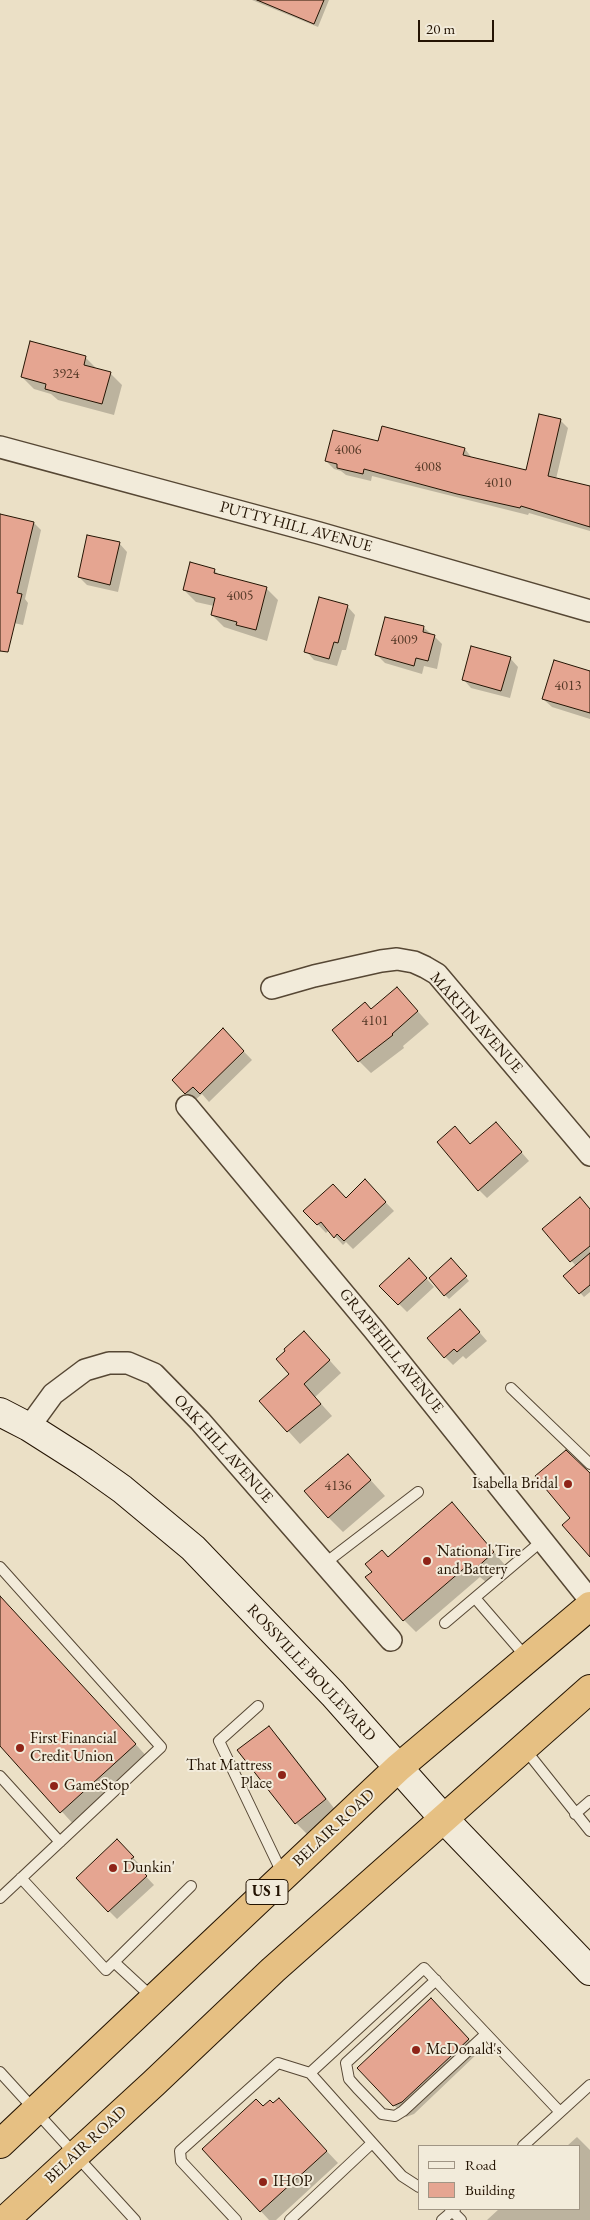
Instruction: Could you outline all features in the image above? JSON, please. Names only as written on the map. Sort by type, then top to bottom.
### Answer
[{"type":"highway","name":"BELAIR ROAD","points":[[0,2144],[398,1768],[590,1606]]},
{"type":"highway","name":"BELAIR ROAD","points":[[5,2220],[273,1970],[590,1689]]},
{"type":"main road","name":"ROSSVILLE BOULEVARD","points":[[0,1412],[29,1427],[84,1462],[122,1489],[193,1548],[334,1694],[444,1820],[590,1972]]},
{"type":"street","name":"PUTTY HILL AVENUE","points":[[0,447],[319,533],[590,611]]},
{"type":"street","name":"MARTIN AVENUE","points":[[272,988],[314,976],[381,961],[398,959],[414,962],[425,967],[437,974],[590,1155]]},
{"type":"street","name":"GRAPEHILL AVENUE","points":[[187,1106],[374,1330],[590,1600]]},
{"type":"street","name":"OAK HILL AVENUE","points":[[29,1427],[53,1394],[85,1370],[109,1363],[128,1363],[154,1374],[200,1421],[391,1640]]},
{"type":"lane","points":[[511,1388],[590,1464]]},
{"type":"lane","points":[[324,1564],[418,1492]]},
{"type":"lane","points":[[445,1623],[542,1540]]},
{"type":"lane","points":[[0,1567],[161,1747],[0,1898]]},
{"type":"lane","points":[[475,1598],[527,1658]]},
{"type":"lane","points":[[258,1706],[219,1742],[284,1876]]},
{"type":"lane","points":[[523,1747],[590,1831]]},
{"type":"lane","points":[[0,1776],[60,1842]]},
{"type":"lane","points":[[575,1814],[590,1801]]},
{"type":"lane","points":[[21,1878],[106,1970],[191,1886]]},
{"type":"lane","points":[[114,1962],[154,1999]]},
{"type":"lane","points":[[310,2073],[424,1968],[560,2112]]},
{"type":"lane","points":[[436,1980],[346,2063],[349,2079],[357,2088],[382,2114],[395,2116],[403,2112],[486,2034]]},
{"type":"lane","points":[[236,2220],[180,2161],[180,2151],[278,2063],[310,2073],[402,2176],[418,2186]]},
{"type":"lane","points":[[0,2072],[135,2220]]},
{"type":"lane","points":[[524,2145],[560,2112],[589,2089]]},
{"type":"lane","points":[[290,2220],[372,2143]]},
{"type":"lane","points":[[442,2220],[451,2210]]},
{"type":"lane","points":[[453,2210],[461,2220]]},
{"type":"building","points":[[257,0],[324,0],[314,24]]},
{"type":"building","points":[[30,341],[86,356],[84,365],[111,372],[102,404],[45,389],[46,384],[21,377]]},
{"type":"building","points":[[539,414],[561,419],[548,476],[590,486],[590,527],[521,506],[520,508],[457,494],[364,469],[363,474],[337,468],[337,464],[325,461],[333,430],[378,441],[382,426],[465,448],[463,455],[526,470]]},
{"type":"building","points":[[0,514],[34,522],[17,593],[22,594],[8,652],[0,651]]},
{"type":"building","points":[[87,535],[120,542],[110,585],[78,577]]},
{"type":"building","points":[[190,562],[215,569],[214,573],[267,587],[256,630],[236,625],[237,622],[211,615],[215,598],[183,590]]},
{"type":"building","points":[[319,597],[348,605],[338,643],[334,642],[329,659],[304,652]]},
{"type":"building","points":[[385,617],[424,626],[423,632],[435,635],[428,661],[416,658],[414,666],[375,655]]},
{"type":"building","points":[[471,646],[511,657],[501,691],[462,680]]},
{"type":"building","points":[[554,660],[590,671],[590,713],[542,699]]},
{"type":"building","points":[[397,987],[418,1011],[393,1035],[358,1062],[332,1030],[365,1002],[371,1009]]},
{"type":"building","points":[[223,1028],[244,1051],[200,1094],[193,1087],[185,1094],[172,1080]]},
{"type":"building","points":[[496,1122],[522,1152],[478,1191],[437,1142],[455,1126],[470,1144]]},
{"type":"building","points":[[365,1179],[386,1202],[344,1241],[337,1234],[334,1238],[321,1222],[317,1225],[303,1211],[333,1184],[346,1198]]},
{"type":"building","points":[[580,1197],[590,1209],[590,1246],[570,1262],[542,1229]]},
{"type":"building","points":[[590,1253],[590,1285],[579,1294],[563,1276]]},
{"type":"building","points":[[409,1258],[427,1278],[398,1305],[379,1286]]},
{"type":"building","points":[[451,1258],[467,1276],[444,1296],[429,1278]]},
{"type":"building","points":[[460,1309],[480,1332],[457,1352],[454,1349],[444,1358],[427,1338]]},
{"type":"building","points":[[304,1331],[330,1360],[304,1384],[321,1404],[287,1432],[259,1401],[289,1374],[276,1359]]},
{"type":"building","points":[[566,1450],[590,1473],[590,1557],[562,1525],[570,1518],[535,1476]]},
{"type":"building","points":[[348,1454],[371,1480],[328,1518],[304,1491]]},
{"type":"building","name":"National Tire and Battery","points":[[452,1502],[494,1552],[473,1571],[468,1565],[403,1621],[365,1577],[372,1572],[365,1564],[382,1550],[388,1557]]},
{"type":"building","points":[[0,1596],[136,1744],[60,1813],[0,1746]]},
{"type":"building","name":"That Mattress Place","points":[[269,1726],[326,1799],[295,1824],[237,1750]]},
{"type":"building","name":"Dunkin'","points":[[117,1839],[134,1857],[131,1859],[147,1876],[108,1912],[76,1878]]},
{"type":"building","name":"McDonald's","points":[[431,1998],[469,2039],[402,2102],[393,2106],[357,2068]]},
{"type":"building","name":"IHOP","points":[[279,2098],[327,2151],[260,2212],[202,2149],[256,2099],[263,2106],[270,2100],[273,2103]]},
{"type":"place","name":"Isabella Bridal","points":[[568,1484]]},
{"type":"place","name":"National Tire and Battery","points":[[427,1561]]},
{"type":"place","name":"First Financial Credit Union","points":[[20,1748]]},
{"type":"place","name":"That Mattress Place","points":[[282,1775]]},
{"type":"place","name":"GameStop","points":[[54,1786]]},
{"type":"place","name":"Dunkin'","points":[[113,1868]]},
{"type":"place","name":"McDonald's","points":[[416,2050]]},
{"type":"place","name":"IHOP","points":[[263,2182]]}]
